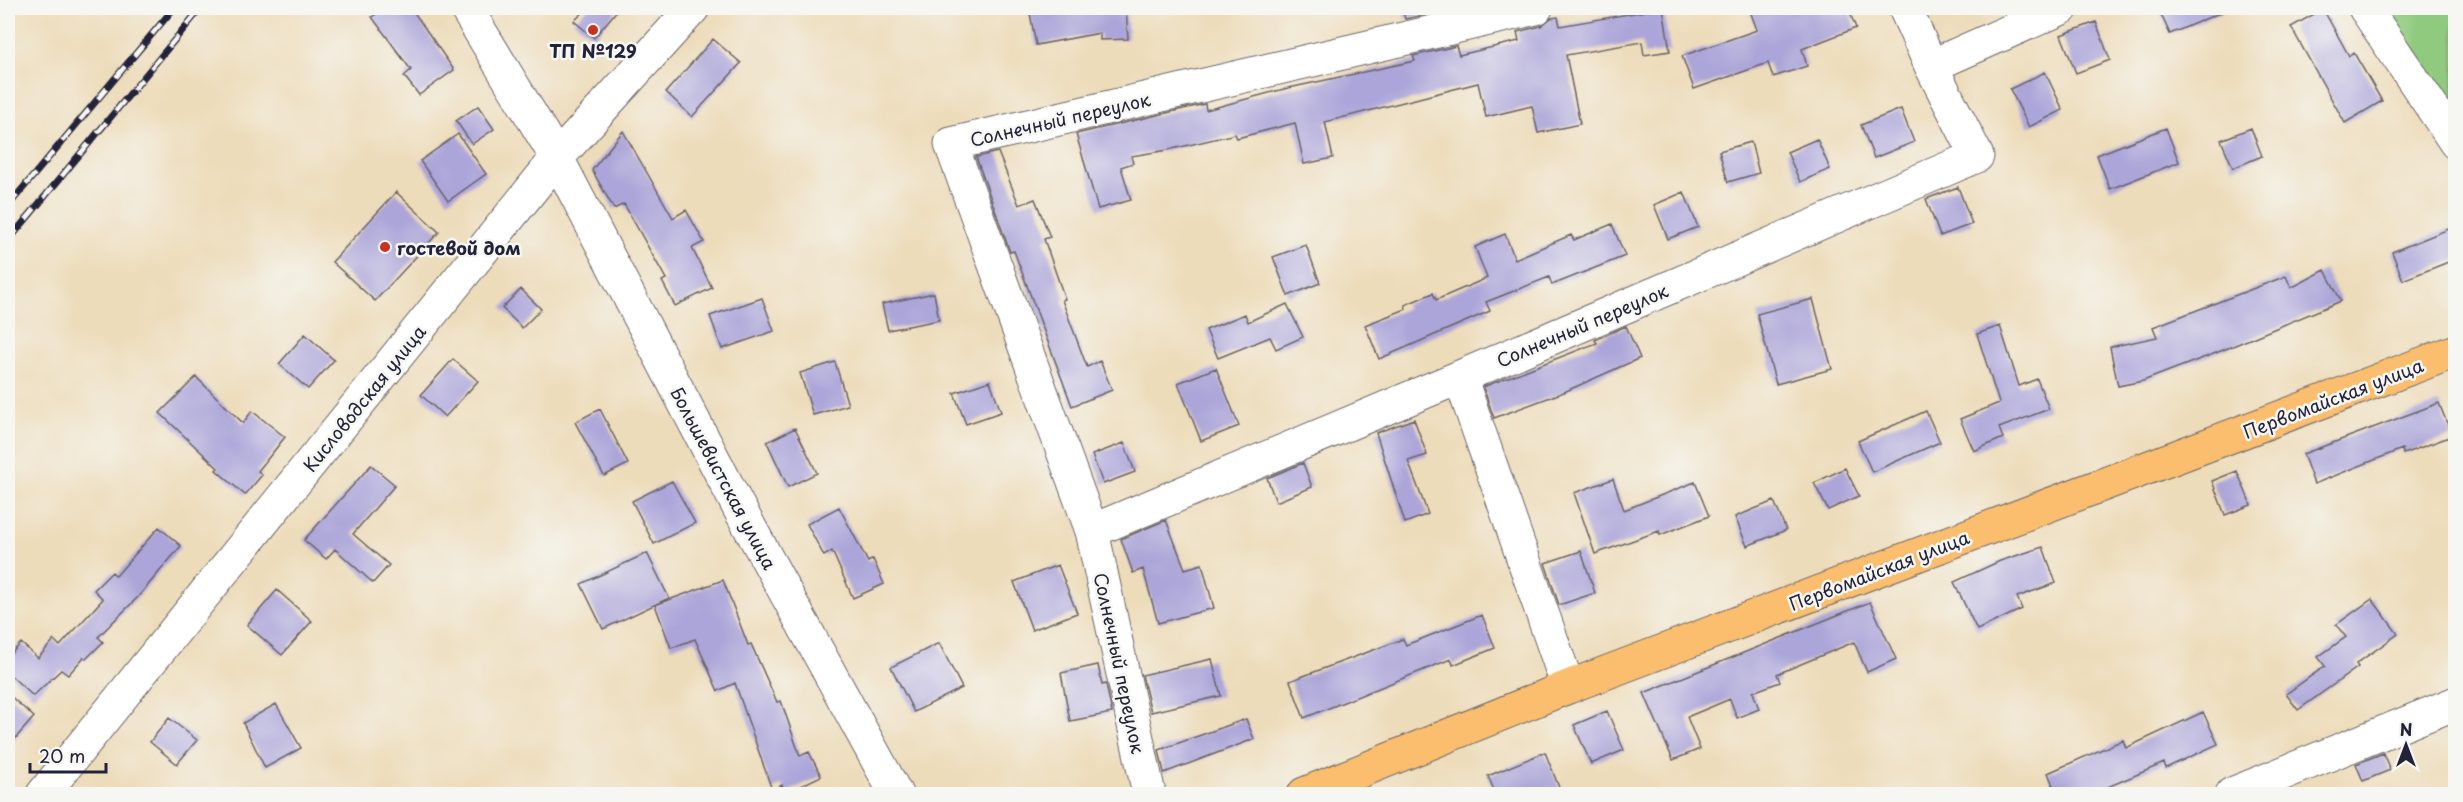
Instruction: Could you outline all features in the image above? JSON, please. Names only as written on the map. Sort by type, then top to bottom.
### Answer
[{"type":"main road","name":"Первомайская улица","points":[[1304,795],[1568,687],[2456,351]]},
{"type":"street","name":"Большевистская улица","points":[[465,8],[557,158],[738,507],[896,795]]},
{"type":"street","name":"Кисловодская улица","points":[[43,795],[557,158],[693,8]]},
{"type":"street","name":"Солнечный переулок","points":[[1149,795],[1092,531],[951,144],[1536,8]]},
{"type":"street","name":"Солнечный переулок","points":[[1092,531],[1977,156],[1931,66],[1905,8]]},
{"type":"street","points":[[1931,66],[2062,8]]},
{"type":"street","points":[[2365,8],[2456,142]]},
{"type":"street","points":[[1460,377],[1568,687]]},
{"type":"street","points":[[2232,795],[2456,703]]},
{"type":"green space","points":[[2385,8],[2455,8],[2455,107],[2421,62]]},
{"type":"building","points":[[385,8],[411,8],[454,70],[419,95],[404,76],[411,70],[372,17]]},
{"type":"building","name":"ТП №129","points":[[588,8],[619,8],[594,38],[574,21]]},
{"type":"building","points":[[1029,8],[1126,8],[1128,39],[1100,40],[1100,33],[1036,45]]},
{"type":"building","points":[[1402,8],[1423,8],[1424,15],[1405,19]]},
{"type":"building","points":[[1663,8],[1670,51],[1644,55],[1642,42],[1566,55],[1580,124],[1538,133],[1532,106],[1486,117],[1478,83],[1325,122],[1333,158],[1304,164],[1295,123],[1237,138],[1235,134],[1131,156],[1133,163],[1121,167],[1131,200],[1098,209],[1076,134],[1205,104],[1206,110],[1284,89],[1415,61],[1413,56],[1456,46],[1459,55],[1519,41],[1517,32],[1541,26],[1551,18],[1558,17],[1560,26]]},
{"type":"building","points":[[1749,8],[1848,8],[1856,28],[1802,49],[1807,66],[1773,77],[1768,63],[1694,89],[1682,56],[1757,30]]},
{"type":"building","points":[[2158,8],[2231,8],[2170,34]]},
{"type":"building","points":[[2323,9],[2349,56],[2354,53],[2382,101],[2345,123],[2291,27]]},
{"type":"building","points":[[2096,22],[2110,60],[2076,73],[2061,35]]},
{"type":"building","points":[[713,39],[741,63],[692,117],[666,92]]},
{"type":"building","points":[[2045,72],[2063,110],[2029,127],[2010,89]]},
{"type":"building","points":[[478,106],[494,129],[472,144],[456,121]]},
{"type":"building","points":[[1901,109],[1914,142],[1874,158],[1861,125]]},
{"type":"building","points":[[2166,128],[2179,162],[2110,189],[2097,155]]},
{"type":"building","points":[[2251,128],[2262,156],[2233,168],[2221,140]]},
{"type":"building","points":[[623,131],[673,218],[686,210],[704,242],[692,248],[712,288],[675,306],[662,281],[666,279],[624,204],[614,209],[592,170]]},
{"type":"building","points":[[458,134],[486,174],[448,201],[420,161]]},
{"type":"building","points":[[1817,139],[1830,169],[1800,182],[1787,152]]},
{"type":"building","points":[[1751,142],[1759,173],[1728,182],[1719,151]]},
{"type":"building","points":[[998,152],[1019,205],[1035,199],[1050,237],[1044,239],[1065,299],[1062,300],[1087,367],[1100,361],[1112,390],[1072,406],[1014,251],[1010,252],[976,157]]},
{"type":"building","points":[[1958,187],[1972,224],[1940,236],[1926,199]]},
{"type":"building","name":"гостевой дом","points":[[396,192],[439,232],[375,301],[332,262]]},
{"type":"building","points":[[1684,192],[1698,227],[1668,239],[1654,205]]},
{"type":"building","points":[[1612,224],[1625,256],[1552,285],[1549,277],[1486,302],[1490,311],[1379,359],[1365,325],[1406,309],[1405,305],[1433,293],[1436,300],[1487,278],[1475,247],[1505,234],[1515,259],[1571,235],[1574,240]]},
{"type":"building","points":[[2456,226],[2456,259],[2403,280],[2392,252]]},
{"type":"building","points":[[1306,245],[1320,283],[1288,296],[1273,257]]},
{"type":"building","points":[[2325,270],[2341,301],[2143,381],[2118,386],[2110,347],[2157,337],[2153,327],[2286,276],[2291,288]]},
{"type":"building","points":[[521,289],[541,309],[522,328],[502,308]]},
{"type":"building","points":[[934,293],[939,320],[888,330],[882,304]]},
{"type":"building","points":[[762,298],[774,331],[722,349],[710,316]]},
{"type":"building","points":[[1813,299],[1832,369],[1776,384],[1757,314]]},
{"type":"building","points":[[1287,304],[1303,337],[1276,349],[1270,337],[1218,358],[1206,330],[1245,314],[1248,322]]},
{"type":"building","points":[[1626,326],[1640,358],[1564,392],[1494,418],[1483,387],[1597,343],[1595,340]]},
{"type":"building","points":[[2000,326],[2019,386],[2037,379],[2049,409],[1999,428],[2003,438],[1974,451],[1960,419],[1999,403],[1977,334]]},
{"type":"building","points":[[305,334],[334,360],[308,389],[279,364]]},
{"type":"building","points":[[453,359],[478,381],[445,417],[421,395]]},
{"type":"building","points":[[835,362],[848,405],[813,415],[800,373]]},
{"type":"building","points":[[1216,368],[1239,426],[1201,441],[1178,383]]},
{"type":"building","points":[[196,377],[243,423],[252,411],[285,437],[258,471],[262,475],[245,495],[216,470],[218,468],[160,413]]},
{"type":"building","points":[[990,381],[1001,412],[966,424],[954,393]]},
{"type":"building","points":[[2439,403],[2452,436],[2403,454],[2402,449],[2314,484],[2303,454]]},
{"type":"building","points":[[600,409],[628,464],[604,476],[575,422]]},
{"type":"building","points":[[1926,411],[1940,442],[1872,472],[1858,441]]},
{"type":"building","points":[[1414,419],[1427,455],[1408,461],[1428,514],[1405,523],[1376,433]]},
{"type":"building","points":[[795,428],[817,473],[788,487],[767,442]]},
{"type":"building","points":[[1124,443],[1135,472],[1103,484],[1092,455]]},
{"type":"building","points":[[1303,463],[1312,487],[1276,502],[1267,478]]},
{"type":"building","points":[[371,465],[395,485],[353,534],[389,565],[373,583],[335,549],[326,559],[304,540]]},
{"type":"building","points":[[1845,468],[1859,496],[1828,510],[1814,483]]},
{"type":"building","points":[[2237,471],[2251,505],[2225,515],[2212,481]]},
{"type":"building","points":[[1613,479],[1624,510],[1695,482],[1709,516],[1660,535],[1659,531],[1595,554],[1574,493]]},
{"type":"building","points":[[672,481],[695,523],[654,544],[632,501]]},
{"type":"building","points":[[1774,501],[1786,530],[1747,546],[1735,517]]},
{"type":"building","points":[[839,507],[868,562],[873,559],[884,584],[853,598],[832,551],[824,556],[807,524]]},
{"type":"building","points":[[1166,520],[1185,569],[1202,564],[1214,608],[1158,623],[1143,569],[1133,573],[1121,539]]},
{"type":"building","points":[[159,527],[181,546],[138,597],[98,637],[103,642],[86,659],[84,657],[68,675],[61,670],[33,696],[8,673],[8,657],[21,643],[38,658],[54,640],[60,646],[103,599],[94,590],[112,572],[116,576]]},
{"type":"building","points":[[2043,547],[2056,583],[2017,597],[2022,609],[1977,630],[1954,582],[2000,561]]},
{"type":"building","points":[[1581,551],[1595,593],[1559,605],[1545,563]]},
{"type":"building","points":[[647,553],[669,598],[603,629],[581,584]]},
{"type":"building","points":[[1058,565],[1077,613],[1032,630],[1014,582]]},
{"type":"building","points":[[723,580],[748,645],[751,644],[777,702],[781,701],[800,756],[809,752],[821,776],[786,793],[782,785],[772,790],[735,683],[718,691],[695,639],[671,648],[655,605]]},
{"type":"building","points":[[277,590],[312,621],[282,655],[247,625]]},
{"type":"building","points":[[2372,599],[2398,634],[2356,664],[2358,667],[2298,710],[2286,694],[2325,666],[2318,657],[2346,637],[2336,625]]},
{"type":"building","points":[[1870,602],[1896,659],[1867,672],[1854,642],[1777,674],[1780,682],[1753,692],[1759,709],[1737,718],[1730,699],[1687,717],[1700,749],[1673,760],[1644,693]]},
{"type":"building","points":[[1482,615],[1495,648],[1453,665],[1451,659],[1304,718],[1290,681],[1403,639],[1406,645]]},
{"type":"building","points":[[939,643],[962,688],[914,712],[891,667]]},
{"type":"building","points":[[1212,659],[1221,696],[1151,712],[1142,675]]},
{"type":"building","points":[[1098,665],[1102,685],[1106,684],[1112,713],[1070,721],[1061,673]]},
{"type":"building","points":[[8,694],[34,717],[8,747]]},
{"type":"building","points":[[276,704],[301,748],[265,768],[243,723]]},
{"type":"building","points":[[1607,711],[1624,750],[1591,764],[1574,725]]},
{"type":"building","points":[[2203,712],[2218,744],[2166,768],[2164,763],[2089,795],[2057,795],[2048,773],[2123,740],[2126,748]]},
{"type":"building","points":[[169,718],[197,740],[177,764],[150,742]]},
{"type":"building","points":[[1246,719],[1254,739],[1164,773],[1159,750]]},
{"type":"building","points":[[1545,752],[1562,795],[1496,795],[1488,776]]},
{"type":"building","points":[[2383,753],[2390,770],[2363,781],[2356,764]]},
{"type":"railway","points":[[8,206],[174,8]]},
{"type":"railway","points":[[8,241],[201,8]]},
{"type":"place","name":"ТП №129","points":[[593,30]]},
{"type":"place","name":"гостевой дом","points":[[385,247]]}]
